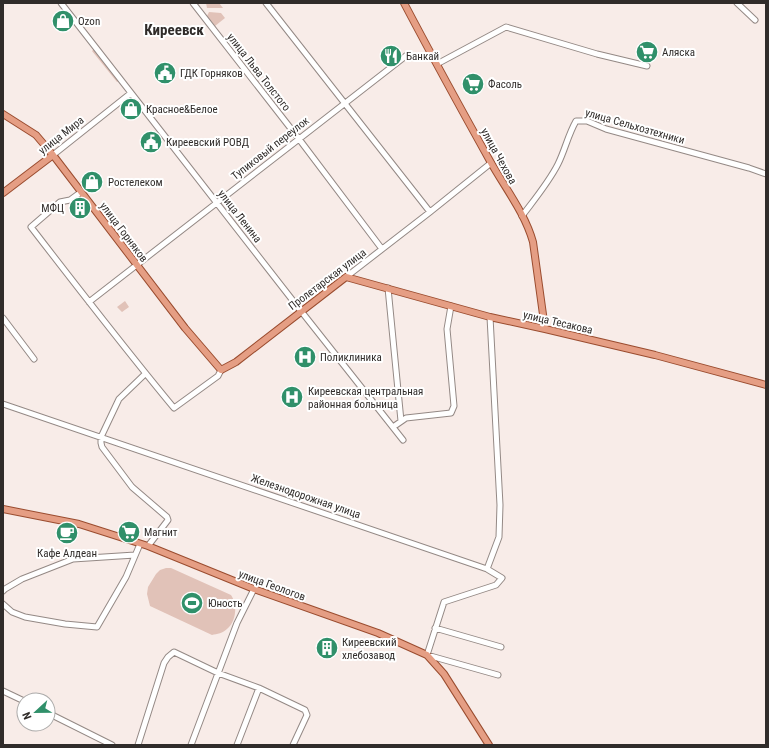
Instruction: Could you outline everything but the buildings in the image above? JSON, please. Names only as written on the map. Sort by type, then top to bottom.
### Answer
[{"type":"main road","name":"улица Чехова","points":[[404,3],[530,232],[533,242],[545,329]]},
{"type":"main road","name":"улица Горняков","points":[[3,114],[36,135],[53,155],[185,328],[221,370]]},
{"type":"main road","name":"улица Мира","points":[[3,193],[53,155]]},
{"type":"main road","name":"Пролетарская улица","points":[[221,370],[236,362],[346,277]]},
{"type":"main road","name":"улица Тесакова","points":[[346,277],[490,317],[655,355],[766,385]]},
{"type":"main road","name":"улица Геологов","points":[[3,509],[79,524],[148,546],[254,589],[378,633],[427,655],[444,674],[489,745]]},
{"type":"street","name":"улица Ленина","points":[[61,3],[403,440]]},
{"type":"street","name":"улица Льва Толстого","points":[[193,3],[382,249]]},
{"type":"street","points":[[266,3],[430,212]]},
{"type":"street","points":[[737,3],[744,5],[755,20]]},
{"type":"street","points":[[437,64],[506,27],[597,54],[647,66]]},
{"type":"street","name":"Тупиковый переулок","points":[[89,302],[407,55]]},
{"type":"street","name":"улица Мира","points":[[53,155],[131,93]]},
{"type":"street","name":"улица Сельхозтехники","points":[[522,216],[549,180],[558,165],[576,121],[587,121],[606,129],[766,174]]},
{"type":"street","name":"Пролетарская улица","points":[[346,277],[491,163]]},
{"type":"street","points":[[81,192],[70,200],[60,202],[31,227],[145,374],[119,399],[101,438],[101,443],[102,447],[132,487],[167,517],[168,520],[148,546]]},
{"type":"street","points":[[388,288],[401,421]]},
{"type":"street","points":[[393,427],[406,418],[451,413],[454,406],[447,329],[451,306]]},
{"type":"street","points":[[487,569],[499,537],[500,505],[490,317]]},
{"type":"street","points":[[3,318],[34,359]]},
{"type":"street","name":"Пролетарская улица","points":[[145,374],[174,408],[218,376],[221,370]]},
{"type":"street","name":"Железнодорожная улица","points":[[3,404],[487,569],[502,578],[496,585],[444,602],[435,628]]},
{"type":"street","points":[[3,604],[12,612],[25,617],[65,624],[97,627],[126,577],[140,544]]},
{"type":"street","points":[[3,592],[5,589],[22,579],[73,559],[135,554]]},
{"type":"street","points":[[191,745],[237,623],[254,589]]},
{"type":"street","points":[[498,675],[427,655],[435,628],[501,647]]},
{"type":"street","points":[[138,745],[164,663],[168,656],[174,652],[218,673],[259,688],[305,710],[307,715],[293,745]]},
{"type":"street","points":[[237,745],[259,688]]},
{"type":"street","points":[[3,691],[16,697]]},
{"type":"street","points":[[56,717],[112,745]]},
{"type":"shaded area","points":[[206,3],[219,3],[223,8],[207,8]]},
{"type":"shaded area","points":[[209,12],[221,13],[225,18],[215,26],[207,16]]},
{"type":"shaded area","points":[[94,49],[119,81],[117,82],[92,51]]},
{"type":"shaded area","points":[[125,301],[129,307],[122,312],[117,307]]},
{"type":"shaded area","name":"Юность","points":[[171,568],[231,595],[235,604],[235,613],[230,626],[220,633],[212,635],[150,606],[147,594],[148,587],[156,574],[160,570]]},
{"type":"place","name":"Ozon","points":[[63,21]]},
{"type":"place","name":"Аляска","points":[[647,52]]},
{"type":"place","name":"Банкай","points":[[391,56]]},
{"type":"place","name":"ГДК Горняков","points":[[165,73]]},
{"type":"place","name":"Фасоль","points":[[473,84]]},
{"type":"place","name":"Красное&Белое","points":[[131,109]]},
{"type":"place","name":"Киреевский РОВД","points":[[151,142]]},
{"type":"place","name":"Ростелеком","points":[[92,182]]},
{"type":"place","name":"МФЦ","points":[[80,208]]},
{"type":"place","name":"Поликлиника","points":[[305,357]]},
{"type":"place","name":"Киреевская центральная районная больница","points":[[292,397]]},
{"type":"place","name":"Магнит","points":[[129,532]]},
{"type":"place","name":"Кафе Алдеан","points":[[67,533]]},
{"type":"place","name":"Юность","points":[[192,603]]},
{"type":"place","name":"Киреевский хлебозавод","points":[[327,648]]},
{"type":"district","name":"Киреевск","points":[[174,30]]}]
